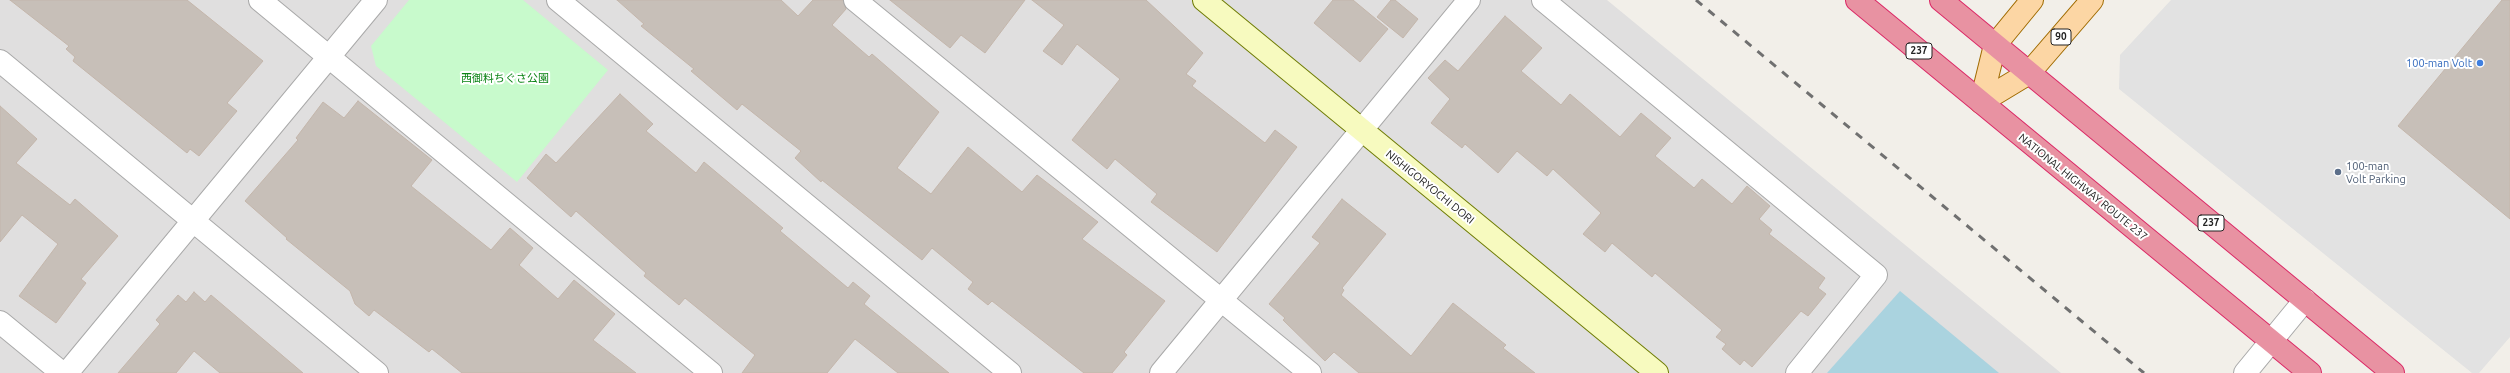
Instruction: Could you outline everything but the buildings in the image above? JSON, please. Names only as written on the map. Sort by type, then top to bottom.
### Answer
[{"type":"highway","name":"NATIONAL HIGHWAY ROUTE 237","points":[[1857,0],[2310,373]]},
{"type":"highway","name":"237","points":[[1941,0],[2393,373]]},
{"type":"main road","points":[[1981,102],[1995,44],[2032,0]]},
{"type":"main road","name":"90","points":[[1981,102],[2029,73],[2092,0]]},
{"type":"street","points":[[260,0],[711,373]]},
{"type":"street","points":[[67,373],[376,0]]},
{"type":"street","points":[[558,0],[1010,373]]},
{"type":"street","points":[[855,0],[1310,373]]},
{"type":"street","name":"NISHIGORYOCHI DORI","points":[[1204,0],[1657,373]]},
{"type":"street","points":[[1161,373],[1469,0]]},
{"type":"street","points":[[1543,0],[1876,275],[1797,373]]},
{"type":"street","points":[[0,61],[377,373]]},
{"type":"street","points":[[2246,373],[2305,300]]},
{"type":"street","points":[[0,322],[62,373]]},
{"type":"shaded area","points":[[0,0],[1607,0],[2061,373],[0,373]]},
{"type":"shaded area","name":"100-man Volt Parking","points":[[2171,0],[2502,0],[2398,126],[2510,219],[2510,337],[2479,373],[2472,373],[2119,89],[2120,55]]},
{"type":"green space","name":"西御料ちぐさ公園","points":[[409,0],[523,0],[608,70],[517,182],[376,66],[371,46]]},
{"type":"water","points":[[1900,291],[1999,373],[1827,373]]},
{"type":"railway","points":[[1696,0],[2144,373]]},
{"type":"place","name":"100-man Volt","points":[[2480,63]]},
{"type":"place","name":"100-man Volt Parking","points":[[2338,172]]}]
